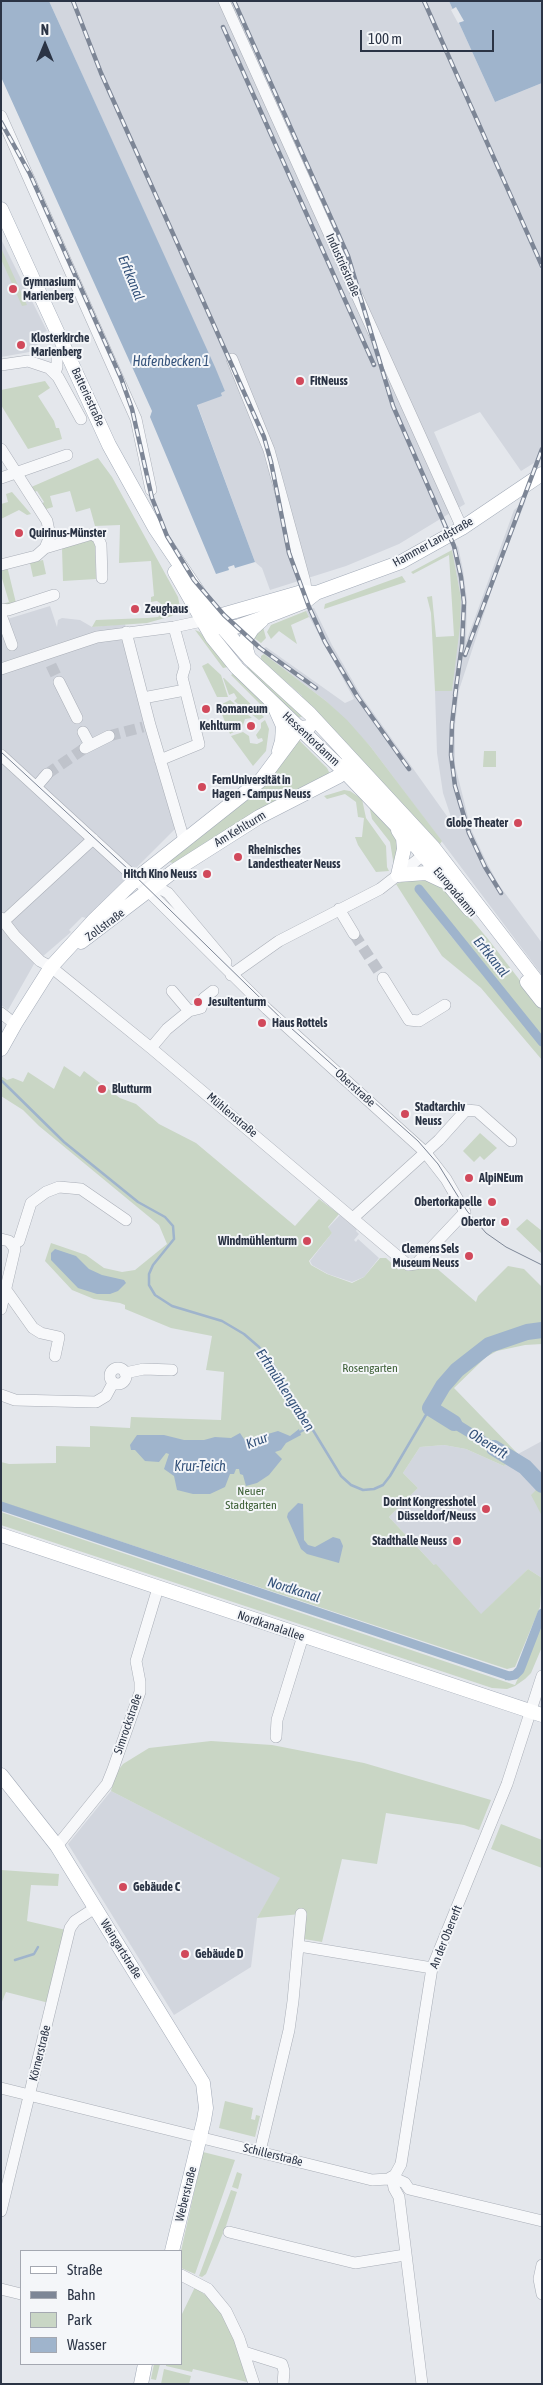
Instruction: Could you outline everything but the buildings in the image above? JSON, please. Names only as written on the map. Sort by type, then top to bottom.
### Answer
[{"type":"main road","name":"Batteriestraße","points":[[1,209],[109,445],[155,528],[213,622]]},
{"type":"main road","name":"Hammer Landstraße","points":[[213,622],[236,627],[265,617],[310,595],[401,562],[462,528],[542,474]]},
{"type":"main road","name":"Hammer Landstraße","points":[[213,622],[237,611],[310,595]]},
{"type":"main road","name":"Hammer Landstraße","points":[[249,658],[246,649],[247,637],[252,629],[265,617]]},
{"type":"main road","points":[[213,622],[222,651]]},
{"type":"main road","name":"Hessentordamm","points":[[213,622],[222,651],[396,825],[428,851]]},
{"type":"main road","name":"Hessentordamm","points":[[213,622],[345,751],[428,851]]},
{"type":"main road","name":"Am Kehlturm","points":[[272,703],[280,718],[283,734],[280,750],[272,766]]},
{"type":"main road","points":[[301,728],[311,727],[329,734]]},
{"type":"main road","name":"Am Kehlturm","points":[[136,880],[261,780],[301,728]]},
{"type":"main road","points":[[345,751],[347,761],[345,772]]},
{"type":"main road","name":"Am Kehlturm","points":[[152,888],[234,832],[332,781],[345,772]]},
{"type":"main road","points":[[396,825],[404,844],[398,875],[426,873],[452,887]]},
{"type":"main road","name":"Europadamm","points":[[428,851],[452,887],[542,1001]]},
{"type":"main road","name":"Europadamm","points":[[428,851],[542,988]]},
{"type":"main road","name":"Zollstraße","points":[[1,1049],[8,1030],[56,962],[94,920],[136,880]]},
{"type":"main road","name":"Zollstraße","points":[[56,962],[152,888]]},
{"type":"main road","name":"Nordkanalallee","points":[[1,1536],[303,1636],[536,1708]]},
{"type":"main road","name":"Weingartstraße","points":[[1,1775],[57,1846],[203,2083],[206,2108],[200,2137]]},
{"type":"main road","name":"Weberstraße","points":[[172,2250],[200,2137]]},
{"type":"main road","points":[[140,2384],[145,2365]]},
{"type":"street","name":"Industriestraße","points":[[224,1],[462,528]]},
{"type":"street","points":[[1,116],[136,419],[150,490]]},
{"type":"street","points":[[55,373],[58,366],[57,357]]},
{"type":"street","points":[[232,359],[266,443],[310,595]]},
{"type":"street","points":[[1,365],[28,361],[43,365],[55,373],[81,419]]},
{"type":"street","points":[[1,449],[46,521],[50,536],[45,548]]},
{"type":"street","points":[[1,478],[67,455]]},
{"type":"street","points":[[1,564],[36,556],[45,548],[88,534],[95,536],[101,545],[102,578]]},
{"type":"street","points":[[12,646],[1,615],[1,609],[8,610],[54,595]]},
{"type":"street","points":[[1,669],[97,637],[213,622]]},
{"type":"street","points":[[160,760],[199,744],[185,690],[182,671],[185,667],[174,627]]},
{"type":"street","points":[[126,632],[143,698],[146,726],[160,760],[184,840]]},
{"type":"street","points":[[46,654],[51,665]]},
{"type":"street","points":[[59,682],[77,718]]},
{"type":"street","points":[[143,698],[185,690]]},
{"type":"street","points":[[84,732],[87,746],[109,736]]},
{"type":"street","name":"Oberstraße","points":[[1,755],[136,880],[152,888],[231,975],[425,1152],[446,1179],[465,1212],[416,1264],[411,1266]]},
{"type":"street","points":[[36,787],[47,774]]},
{"type":"street","points":[[2,920],[92,839]]},
{"type":"street","points":[[231,975],[279,940],[376,890],[428,851]]},
{"type":"street","points":[[338,909],[354,934]]},
{"type":"street","name":"Mühlenstraße","points":[[2,920],[40,961],[56,962],[151,1048],[411,1266]]},
{"type":"street","points":[[383,978],[410,1020],[418,1021],[445,1005]]},
{"type":"street","points":[[172,991],[189,1011]]},
{"type":"street","points":[[151,1048],[167,1029],[189,1011],[201,1008],[204,998],[212,991]]},
{"type":"street","points":[[1,1013],[8,1030]]},
{"type":"street","points":[[353,1218],[425,1152],[464,1112],[470,1109],[478,1111],[511,1141]]},
{"type":"street","points":[[14,1244],[19,1241],[31,1204],[46,1192],[59,1187],[81,1189],[126,1220]]},
{"type":"street","points":[[1,1239],[14,1244]]},
{"type":"street","points":[[1,1309],[15,1255],[14,1244]]},
{"type":"street","points":[[6,1290],[33,1328],[60,1338],[55,1356]]},
{"type":"street","points":[[1,1395],[15,1400],[96,1402],[106,1396],[113,1383],[110,1378],[112,1371],[120,1369],[125,1373],[144,1369],[172,1370]]},
{"type":"street","name":"Simrockstraße","points":[[57,1846],[107,1784],[113,1769],[140,1692],[136,1661],[158,1588]]},
{"type":"street","points":[[276,1737],[276,1720],[303,1636]]},
{"type":"street","name":"An der Obererft","points":[[392,2177],[401,2164],[432,1968],[536,1708],[542,1676]]},
{"type":"street","name":"Körnerstraße","points":[[1,2211],[70,1928],[74,1921],[95,1908]]},
{"type":"street","points":[[260,2151],[288,2030],[299,1946],[301,1914]]},
{"type":"street","points":[[299,1946],[432,1968]]},
{"type":"street","name":"Schillerstraße","points":[[1,2088],[372,2180],[383,2180],[392,2177]]},
{"type":"street","points":[[392,2177],[405,2183],[409,2189],[542,2220]]},
{"type":"street","points":[[392,2177],[394,2188],[399,2197],[422,2384]]},
{"type":"street","points":[[399,2197],[404,2196],[409,2189]]},
{"type":"street","points":[[229,2232],[355,2263],[406,2255]]},
{"type":"street","points":[[542,2265],[539,2279],[542,2294]]},
{"type":"street","points":[[182,2275],[201,2284],[217,2298],[230,2317],[254,2384]]},
{"type":"street","points":[[1,2289],[20,2294]]},
{"type":"street","points":[[244,2352],[282,2364],[284,2369],[283,2384]]},
{"type":"shaded area","points":[[49,1],[449,1],[495,102],[542,83],[542,458],[521,471],[480,412],[434,432],[465,504],[399,544],[346,566],[270,590],[262,568],[255,562],[197,404],[222,396],[221,393],[225,391]]},
{"type":"shaded area","name":"Gymnasium Marienberg","points":[[1,239],[47,331],[31,337],[38,345],[35,351],[1,357]]},
{"type":"shaded area","points":[[526,500],[497,574],[459,690],[455,725],[455,765],[471,829],[486,861],[499,885],[542,943],[542,975],[370,746],[326,701],[260,651],[266,647],[345,703],[354,699],[306,611],[314,608],[332,645],[362,697],[454,826],[443,793],[437,753],[435,691],[452,690],[461,598],[452,550],[458,546],[463,570],[467,600],[466,642],[514,510]]},
{"type":"shaded area","points":[[50,606],[57,627],[58,620],[62,618],[80,620],[92,627],[125,624],[178,826],[86,918],[82,917],[69,930],[71,932],[34,964],[8,1010],[1,1005],[1,621]]},
{"type":"shaded area","points":[[340,1215],[357,1229],[356,1231],[359,1234],[354,1240],[356,1242],[358,1239],[379,1258],[364,1277],[352,1282],[328,1274],[312,1265],[310,1261],[332,1233],[328,1228]]},
{"type":"shaded area","points":[[542,1441],[542,1578],[528,1569],[481,1615],[389,1517],[418,1488],[403,1473],[420,1447],[444,1445],[466,1449],[504,1466],[518,1454]]},
{"type":"shaded area","points":[[111,1791],[281,1878],[257,1918],[251,1967],[174,2015],[68,1844]]},
{"type":"green space","points":[[1,248],[27,305],[22,306],[1,259]]},
{"type":"green space","points":[[45,381],[50,388],[38,396],[54,421],[56,428],[59,428],[62,439],[28,449],[1,405],[1,390]]},
{"type":"green space","points":[[98,458],[112,477],[178,597],[180,607],[172,616],[147,623],[92,627],[96,620],[158,617],[164,611],[164,606],[157,601],[151,602],[151,597],[154,596],[151,561],[119,563],[120,525],[95,526],[90,508],[76,512],[70,491],[50,496],[53,507],[43,510],[40,505],[44,502],[37,491],[32,493],[29,488]]},
{"type":"green space","points":[[12,492],[31,514],[27,515],[19,510],[1,519],[1,504],[8,502],[6,494]]},
{"type":"green space","points":[[92,540],[95,543],[96,579],[63,581],[62,548]]},
{"type":"green space","points":[[452,550],[461,598],[460,626],[452,691],[435,691],[431,613],[427,597],[432,596],[436,637],[454,636],[449,555],[413,574],[411,572]]},
{"type":"green space","points":[[43,560],[46,574],[33,577],[30,563]]},
{"type":"green space","points":[[7,566],[16,603],[3,606],[2,604],[9,602],[1,575],[1,568]]},
{"type":"green space","points":[[402,576],[406,582],[324,609],[325,604]]},
{"type":"green space","points":[[306,611],[309,617],[291,625],[297,644],[279,631],[271,639],[267,632],[271,625]]},
{"type":"green space","points":[[263,627],[266,638],[261,643],[254,638]]},
{"type":"green space","points":[[195,630],[200,632],[228,667],[223,668]]},
{"type":"green space","points":[[264,654],[326,701],[347,720],[370,746],[442,841],[440,844],[302,696],[261,660],[261,656]]},
{"type":"green space","points":[[208,663],[221,675],[228,697],[217,697],[202,666]]},
{"type":"green space","points":[[250,665],[303,716],[296,719],[245,669]]},
{"type":"green space","points":[[234,673],[268,705],[271,715],[231,675]]},
{"type":"green space","points":[[223,678],[264,717],[259,720],[234,701],[237,698],[234,693],[229,695]]},
{"type":"green space","points":[[230,700],[252,718],[245,719],[242,728],[230,734],[221,712],[222,704]]},
{"type":"green space","points":[[265,720],[269,729],[266,751],[253,766],[231,736],[243,732],[249,736],[250,743],[257,744],[263,741],[262,738],[258,739],[256,735],[261,728],[261,723]]},
{"type":"green space","points":[[298,739],[327,768],[330,774],[176,864],[166,861]]},
{"type":"green space","points":[[484,751],[496,751],[496,767],[483,767]]},
{"type":"green space","points":[[344,790],[350,791],[362,799],[366,818],[386,846],[387,867],[389,871],[376,872],[358,845],[355,837],[362,837],[364,818],[358,817],[356,802],[345,794],[327,799],[324,796]]},
{"type":"green space","points":[[369,805],[393,831],[399,844],[394,866],[390,842],[372,819]]},
{"type":"green space","points":[[428,878],[446,889],[488,939],[542,1009],[542,1037],[451,927],[422,888],[417,890],[447,931],[540,1044],[542,1043],[542,1060],[481,988],[442,956],[396,884],[410,879]]},
{"type":"green space","points":[[64,1066],[80,1077],[84,1071],[120,1098],[136,1104],[159,1124],[196,1143],[295,1226],[319,1199],[339,1214],[328,1227],[332,1233],[309,1261],[311,1265],[327,1274],[352,1283],[364,1277],[380,1258],[386,1258],[399,1270],[403,1265],[424,1269],[434,1266],[476,1302],[478,1296],[508,1266],[524,1269],[542,1287],[542,1344],[525,1345],[497,1351],[486,1357],[454,1388],[518,1454],[504,1466],[466,1449],[444,1445],[420,1447],[403,1473],[418,1488],[389,1517],[434,1565],[436,1564],[481,1614],[528,1569],[542,1578],[540,1607],[515,1667],[507,1669],[1,1502],[1,1462],[9,1464],[56,1463],[56,1446],[90,1447],[90,1426],[130,1428],[131,1417],[221,1420],[224,1372],[206,1370],[212,1336],[171,1328],[125,1309],[125,1305],[120,1303],[94,1299],[72,1290],[45,1261],[51,1243],[86,1255],[104,1268],[122,1272],[135,1270],[167,1244],[159,1225],[39,1126],[23,1110],[1,1096],[1,1076],[7,1080],[13,1078],[23,1082],[28,1072],[54,1089]]},
{"type":"green space","points":[[480,1133],[497,1148],[484,1160],[480,1156],[474,1162],[463,1151]]},
{"type":"green space","points":[[527,1219],[542,1231],[542,1254],[516,1229]]},
{"type":"green space","points":[[539,1487],[542,1492],[542,1516],[531,1495]]},
{"type":"green space","points":[[1,1512],[515,1685],[542,1623],[542,1647],[531,1673],[525,1679],[515,1686],[507,1689],[492,1688],[1,1525]]},
{"type":"green space","points":[[211,1741],[272,1745],[364,1763],[491,1800],[479,1830],[464,1825],[386,1813],[377,1864],[342,1859],[322,1942],[304,1939],[301,1914],[257,1918],[280,1878],[111,1791],[116,1773],[123,1764],[149,1748]]},
{"type":"green space","points":[[501,1824],[542,1840],[542,1868],[491,1849]]},
{"type":"green space","points":[[1,1870],[59,1874],[58,1886],[31,1885],[27,1921],[66,1930],[49,2003],[6,1992],[1,2004]]},
{"type":"green space","points":[[225,2101],[253,2108],[251,2119],[255,2120],[256,2115],[260,2116],[255,2137],[219,2128]]},
{"type":"green space","points":[[203,2152],[235,2160],[195,2274],[182,2268],[181,2250]]},
{"type":"green space","points":[[237,2172],[242,2174],[238,2189],[232,2187]]},
{"type":"green space","points":[[231,2190],[237,2192],[226,2226],[206,2274],[202,2277],[199,2276]]},
{"type":"green space","points":[[195,2287],[213,2301],[227,2321],[237,2343],[247,2382],[193,2369],[192,2372],[166,2366],[182,2365],[182,2314]]},
{"type":"green space","points":[[154,2365],[160,2365],[156,2380],[151,2379]]},
{"type":"green space","points":[[164,2369],[191,2376],[189,2384],[161,2384]]},
{"type":"water","name":"Hafenbecken 1","points":[[1,1],[49,1],[215,367],[225,391],[221,393],[222,396],[197,405],[255,562],[235,568],[234,565],[228,567],[229,570],[216,574],[150,417],[152,411],[1,77]]},
{"type":"water","points":[[449,1],[540,1],[542,6],[542,83],[495,102]]},
{"type":"water","points":[[55,1249],[76,1256],[89,1269],[102,1275],[124,1280],[126,1283],[118,1291],[110,1294],[97,1294],[78,1288],[51,1260],[51,1253]]},
{"type":"water","points":[[440,1405],[445,1411],[516,1456],[509,1462],[432,1416]]},
{"type":"water","name":"Krur-Teich","points":[[299,1429],[301,1435],[286,1443],[281,1450],[275,1452],[282,1459],[269,1475],[257,1483],[246,1486],[243,1475],[240,1474],[239,1469],[236,1469],[234,1474],[230,1474],[225,1487],[210,1494],[193,1494],[177,1490],[174,1476],[164,1469],[169,1454],[166,1453],[159,1462],[145,1461],[135,1450],[131,1450],[130,1445],[137,1435],[164,1435],[184,1440],[204,1440],[215,1437],[231,1438],[240,1433],[244,1439],[278,1431],[290,1436]]},
{"type":"water","points":[[528,1464],[538,1474],[533,1479],[522,1470]]},
{"type":"water","points":[[298,1503],[303,1504],[304,1540],[308,1545],[315,1547],[333,1537],[340,1539],[343,1546],[339,1563],[307,1554],[301,1549],[287,1517],[288,1513]]},
{"type":"pier","points":[[456,7],[464,21],[458,23],[451,10]]},
{"type":"waterway","name":"Erftkanal","points":[[419,889],[542,1042]]},
{"type":"waterway","name":"Erftmühlengraben","points":[[2,1081],[64,1142],[138,1202],[165,1217],[173,1226],[174,1239],[153,1265],[149,1274],[149,1285],[155,1295],[172,1306],[222,1321],[244,1334],[259,1347],[272,1363],[341,1476],[351,1485],[363,1490],[374,1489],[383,1485],[430,1408]]},
{"type":"waterway","name":"Erftmühlengraben","points":[[454,1423],[430,1408],[443,1386],[457,1370],[489,1345],[527,1332],[542,1330]]},
{"type":"waterway","name":"Krur","points":[[298,1433],[311,1426]]},
{"type":"waterway","name":"Obererft","points":[[494,1448],[525,1467],[542,1485]]},
{"type":"waterway","name":"Nordkanal","points":[[1,1506],[509,1676],[515,1675],[520,1670],[542,1613]]},
{"type":"waterway","name":"Nordkanal","points":[[506,1679],[509,1676]]},
{"type":"waterway","points":[[15,1960],[34,1954],[38,1947]]},
{"type":"tunnel","points":[[51,665],[59,682]]},
{"type":"tunnel","points":[[109,736],[143,727]]},
{"type":"tunnel","points":[[47,774],[85,748]]},
{"type":"tunnel","points":[[354,934],[383,978]]},
{"type":"tram line","points":[[1,752],[128,869],[291,1028],[418,1141],[438,1164],[467,1211],[486,1233],[506,1247],[542,1265]]},
{"type":"railway","points":[[73,1],[101,73],[264,437],[271,462],[289,553],[309,607],[325,642],[357,696],[409,769]]},
{"type":"railway","points":[[234,1],[348,256],[393,406],[454,546],[464,602],[462,645],[455,695]]},
{"type":"railway","points":[[424,1],[542,266]]},
{"type":"railway","points":[[223,27],[374,365]]},
{"type":"railway","points":[[1,122],[30,174],[121,378],[132,409],[152,498],[167,536],[194,580],[224,615],[260,648],[316,688]]},
{"type":"railway","points":[[465,655],[542,449]]},
{"type":"railway","points":[[456,689],[451,755],[455,786],[469,833],[485,867],[501,893]]},
{"type":"place","name":"Gymnasium Marienberg","points":[[13,289]]},
{"type":"place","name":"Klosterkirche Marienberg","points":[[21,345]]},
{"type":"place","name":"FitNeuss","points":[[300,381]]},
{"type":"place","name":"Quirinus-Münster","points":[[19,533]]},
{"type":"place","name":"Zeughaus","points":[[135,609]]},
{"type":"place","name":"Romaneum","points":[[206,709]]},
{"type":"place","name":"Kehlturm","points":[[251,726]]},
{"type":"place","name":"FernUniversität in Hagen - Campus Neuss","points":[[202,787]]},
{"type":"place","name":"Globe Theater","points":[[518,823]]},
{"type":"place","name":"Rheinisches Landestheater Neuss","points":[[238,857]]},
{"type":"place","name":"Hitch Kino Neuss","points":[[207,874]]},
{"type":"place","name":"Jesuitenturm","points":[[198,1002]]},
{"type":"place","name":"Haus Rottels","points":[[262,1023]]},
{"type":"place","name":"Blutturm","points":[[102,1089]]},
{"type":"place","name":"Stadtarchiv Neuss","points":[[405,1114]]},
{"type":"place","name":"AlpiNEum","points":[[469,1178]]},
{"type":"place","name":"Obertorkapelle","points":[[492,1202]]},
{"type":"place","name":"Obertor","points":[[505,1222]]},
{"type":"place","name":"Windmühlenturm","points":[[307,1241]]},
{"type":"place","name":"Clemens Sels Museum Neuss","points":[[469,1256]]},
{"type":"place","name":"Dorint Kongresshotel Düsseldorf/Neuss","points":[[486,1509]]},
{"type":"place","name":"Stadthalle Neuss","points":[[457,1541]]},
{"type":"place","name":"Gebäude C","points":[[123,1887]]},
{"type":"place","name":"Gebäude D","points":[[185,1954]]},
{"type":"park label","name":"Rosengarten","points":[[370,1368]]},
{"type":"park label","name":"Neuer Stadtgarten","points":[[251,1498]]}]
